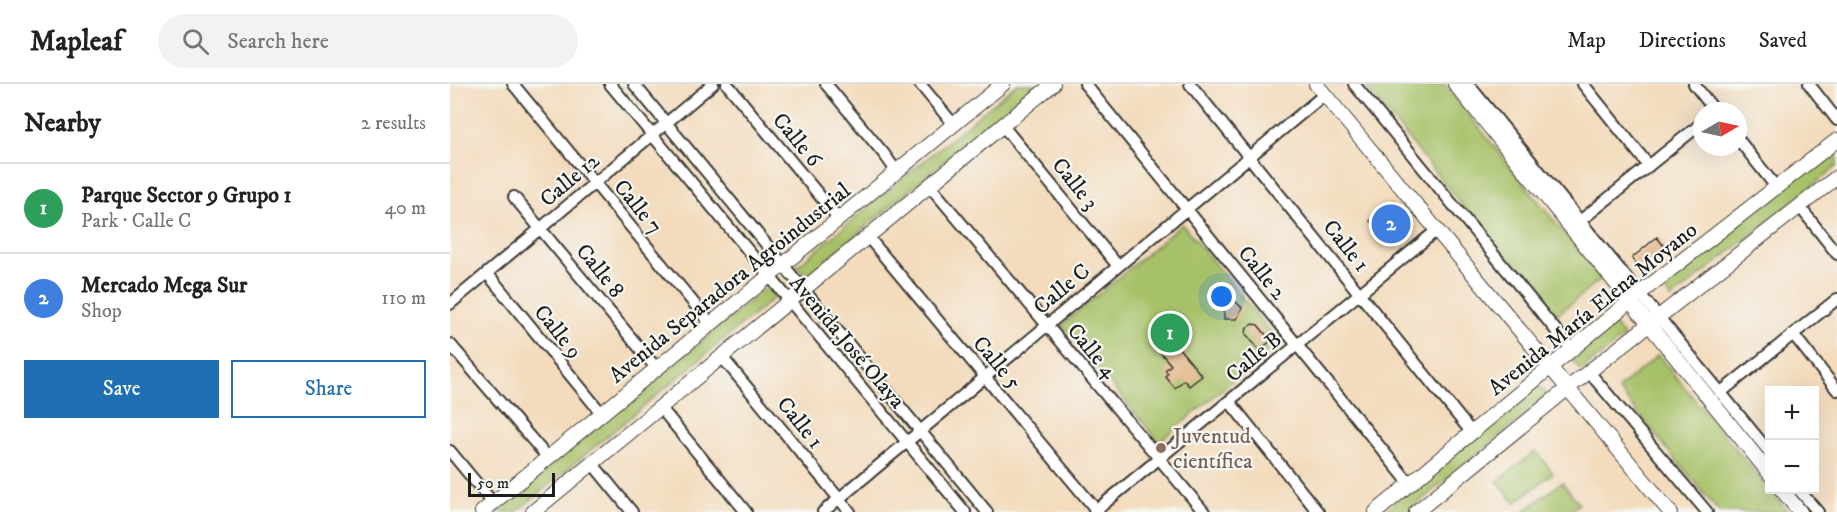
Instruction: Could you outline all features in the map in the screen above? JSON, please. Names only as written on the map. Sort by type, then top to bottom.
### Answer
[{"type":"street","name":"Calle 7","points":[[513,84],[711,324]]},
{"type":"street","name":"Avenida José Olaya","points":[[610,84],[965,512]]},
{"type":"street","name":"Avenida José Olaya","points":[[634,84],[987,512]]},
{"type":"street","name":"Calle 12","points":[[450,304],[713,84]]},
{"type":"street","name":"Calle 6","points":[[727,84],[839,219]]},
{"type":"street","points":[[826,84],[897,172]]},
{"type":"street","points":[[920,84],[954,125]]},
{"type":"street","name":"Avenida Separadora Agroindustrial","points":[[488,507],[1003,84]]},
{"type":"street","points":[[533,512],[1053,84]]},
{"type":"street","name":"Calle 2","points":[[1085,84],[1410,484]]},
{"type":"street","name":"Calle 1","points":[[1190,84],[1472,433]]},
{"type":"street","points":[[1353,84],[1572,350]]},
{"type":"street","points":[[1455,84],[1635,297],[1765,467]]},
{"type":"street","points":[[1584,84],[1649,166]]},
{"type":"street","points":[[1694,84],[1708,102]]},
{"type":"street","points":[[1809,84],[1837,120]]},
{"type":"street","points":[[1473,86],[1580,221],[1635,297]]},
{"type":"street","points":[[1321,89],[1670,512]]},
{"type":"street","name":"Calle C","points":[[823,512],[1250,157],[1321,89]]},
{"type":"street","name":"Calle 3","points":[[1003,126],[1118,266]]},
{"type":"street","points":[[1580,221],[1693,130]]},
{"type":"street","name":"Avenida María Elena Moyano","points":[[1376,512],[1635,297],[1837,140]]},
{"type":"street","points":[[1747,151],[1776,187]]},
{"type":"street","points":[[1416,512],[1568,388],[1837,177]]},
{"type":"street","name":"Calle 4","points":[[930,186],[1204,512]]},
{"type":"street","name":"Calle 8","points":[[514,197],[657,369]]},
{"type":"street","points":[[1800,207],[1837,254]]},
{"type":"street","name":"Calle B","points":[[1096,511],[1437,230]]},
{"type":"street","name":"Calle 5","points":[[868,237],[1096,511]]},
{"type":"street","name":"Calle 9","points":[[487,273],[602,414]]},
{"type":"street","points":[[1720,393],[1837,299]]},
{"type":"street","points":[[1654,321],[1720,393],[1765,447]]},
{"type":"street","points":[[1793,334],[1837,390]]},
{"type":"street","points":[[450,344],[548,458]]},
{"type":"street","name":"Calle 1","points":[[722,357],[850,512]]},
{"type":"street","points":[[1589,372],[1707,512]]},
{"type":"street","points":[[1229,401],[1318,512]]},
{"type":"street","points":[[660,408],[746,512]]},
{"type":"street","points":[[450,451],[488,507]]},
{"type":"street","points":[[592,464],[632,512]]},
{"type":"street","points":[[1786,494],[1800,512]]},
{"type":"street","points":[[1803,494],[1818,512]]},
{"type":"green space","points":[[1017,84],[1038,84],[806,276],[797,266]]},
{"type":"green space","points":[[1364,84],[1444,84],[1601,279],[1553,318]]},
{"type":"green space","points":[[1837,146],[1837,166],[1671,299],[1661,285]]},
{"type":"green space","points":[[1182,224],[1279,342],[1159,442],[1062,325]]},
{"type":"green space","points":[[767,287],[775,297],[516,512],[495,512]]},
{"type":"green space","points":[[1613,323],[1624,337],[1581,371],[1570,357]]},
{"type":"green space","points":[[1658,355],[1765,484],[1765,494],[1773,494],[1788,512],[1719,512],[1618,389]]},
{"type":"green space","points":[[1538,384],[1548,396],[1407,512],[1384,512]]},
{"type":"green space","points":[[1536,451],[1553,473],[1515,503],[1497,481]]},
{"type":"green space","points":[[1562,482],[1579,504],[1569,512],[1523,512]]},
{"type":"building","points":[[1390,203],[1412,228],[1391,246],[1370,221]]},
{"type":"building","points":[[1657,237],[1666,249],[1641,269],[1632,258]]},
{"type":"building","points":[[1222,283],[1227,283],[1234,293],[1231,297],[1242,308],[1237,319],[1224,319],[1224,306],[1215,295]]},
{"type":"building","points":[[1258,325],[1271,341],[1259,350],[1246,334],[1247,327]]},
{"type":"building","points":[[1173,341],[1202,376],[1189,386],[1184,380],[1175,388],[1165,376],[1168,373],[1165,370],[1171,365],[1160,352]]},
{"type":"place","name":"Mercado Mega Sur","points":[[1391,224]]},
{"type":"place","name":"Parque Sector 9 Grupo 1","points":[[1170,333]]},
{"type":"place","name":"Juventud científica","points":[[1161,448]]}]
